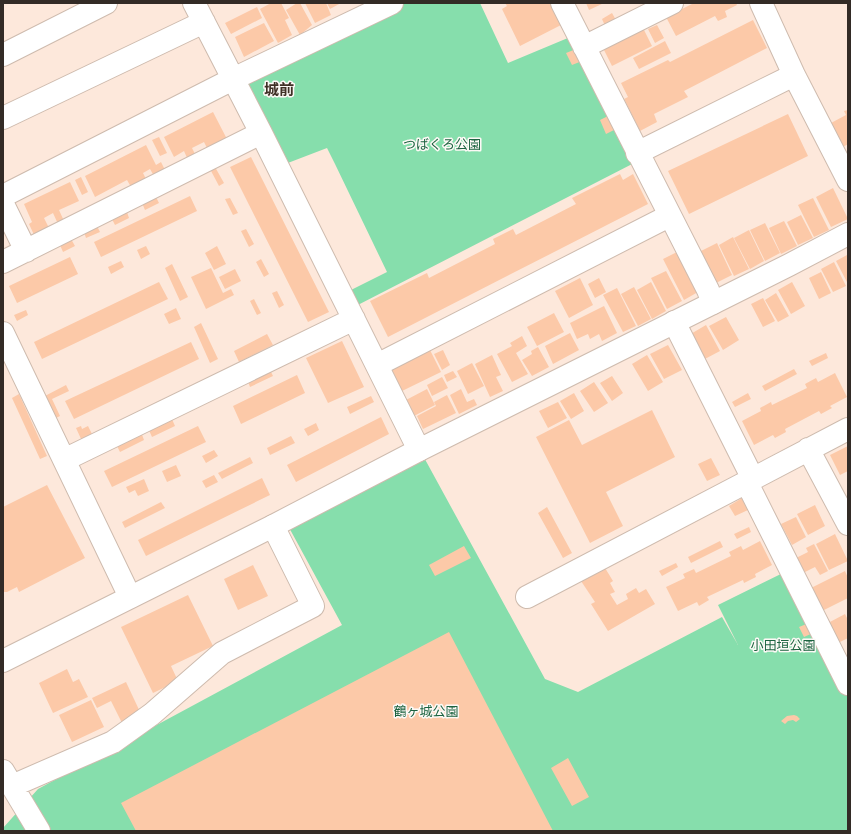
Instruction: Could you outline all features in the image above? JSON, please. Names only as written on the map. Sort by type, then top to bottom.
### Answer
[{"type":"street","points":[[3,55],[106,3]]},
{"type":"street","points":[[3,196],[233,79],[392,3]]},
{"type":"street","points":[[562,3],[713,303]]},
{"type":"street","points":[[584,47],[672,3]]},
{"type":"street","points":[[761,3],[794,75],[848,180]]},
{"type":"street","points":[[3,118],[199,12],[419,450]]},
{"type":"street","points":[[637,153],[794,75]]},
{"type":"street","points":[[3,262],[261,133]]},
{"type":"street","points":[[3,204],[26,251]]},
{"type":"street","points":[[376,365],[669,216]]},
{"type":"street","points":[[3,661],[274,526],[419,450],[848,234]]},
{"type":"street","points":[[64,460],[354,319]]},
{"type":"street","points":[[674,322],[848,684]]},
{"type":"street","points":[[3,333],[130,597]]},
{"type":"street","points":[[527,598],[848,429]]},
{"type":"street","points":[[808,449],[848,524]]},
{"type":"street","points":[[39,831],[7,778],[113,742],[152,714],[222,653],[313,606],[274,526]]},
{"type":"green space","name":"つばくろ公園","points":[[395,3],[480,3],[508,63],[575,35],[638,161],[352,308],[345,293],[387,272],[335,164],[327,148],[280,166],[244,88],[252,74]]},
{"type":"green space","name":"鶴ヶ城公園","points":[[421,452],[545,679],[578,692],[722,617],[738,645],[718,605],[789,570],[848,686],[848,831],[3,831],[3,828],[38,789],[342,625],[286,522]]},
{"type":"building","points":[[271,3],[281,3],[289,18],[285,20],[292,35],[278,43],[260,9]]},
{"type":"building","points":[[297,3],[300,3],[312,25],[300,35],[286,10]]},
{"type":"building","points":[[305,3],[326,3],[331,15],[315,23]]},
{"type":"building","points":[[327,3],[341,3],[330,9]]},
{"type":"building","points":[[505,3],[550,3],[561,25],[520,46],[502,9],[507,6]]},
{"type":"building","points":[[586,3],[604,3],[589,10]]},
{"type":"building","points":[[694,3],[736,3],[737,5],[725,11],[727,17],[718,21],[715,16],[676,36],[666,17]]},
{"type":"building","points":[[257,7],[262,18],[231,34],[225,23]]},
{"type":"building","points":[[612,13],[617,22],[606,28],[602,19]]},
{"type":"building","points":[[753,20],[767,48],[684,91],[688,97],[654,114],[657,122],[640,131],[624,99],[628,97],[621,83],[668,60],[670,62]]},
{"type":"building","points":[[264,23],[274,41],[244,57],[235,37]]},
{"type":"building","points":[[657,25],[664,38],[655,43],[648,29]]},
{"type":"building","points":[[642,26],[652,46],[612,66],[602,46]]},
{"type":"building","points":[[665,41],[671,53],[639,69],[633,58]]},
{"type":"building","points":[[576,49],[582,61],[572,65],[566,53]]},
{"type":"building","points":[[848,110],[848,144],[843,147],[831,123],[846,115],[844,111]]},
{"type":"building","points":[[213,112],[229,143],[208,150],[204,142],[192,148],[196,156],[188,160],[184,151],[174,157],[164,137]]},
{"type":"building","points":[[788,114],[808,156],[689,214],[668,171]]},
{"type":"building","points":[[610,115],[616,129],[606,134],[600,120]]},
{"type":"building","points":[[159,137],[167,153],[160,156],[152,140]]},
{"type":"building","points":[[146,145],[156,165],[161,162],[165,170],[154,176],[150,169],[143,173],[146,179],[131,187],[127,180],[95,197],[85,176]]},
{"type":"building","points":[[251,157],[329,312],[308,322],[230,167]]},
{"type":"building","points":[[215,167],[224,183],[219,186],[210,169]]},
{"type":"building","points":[[620,174],[623,180],[633,174],[648,204],[388,337],[370,301],[427,273],[429,278],[495,244],[493,239],[513,229],[516,235],[576,204],[572,198]]},
{"type":"building","points":[[81,177],[88,192],[82,195],[75,180]]},
{"type":"building","points":[[70,182],[79,201],[59,210],[64,221],[58,224],[53,213],[44,218],[50,230],[35,237],[29,224],[32,222],[24,204]]},
{"type":"building","points":[[833,188],[848,219],[831,227],[816,197]]},
{"type":"building","points":[[190,196],[197,211],[101,257],[94,242]]},
{"type":"building","points":[[156,197],[159,203],[145,210],[142,203]]},
{"type":"building","points":[[230,198],[238,213],[233,215],[225,199]]},
{"type":"building","points":[[813,198],[829,230],[814,237],[798,205]]},
{"type":"building","points":[[127,212],[129,218],[115,225],[112,219]]},
{"type":"building","points":[[801,215],[813,238],[798,245],[787,222]]},
{"type":"building","points":[[784,221],[797,246],[781,254],[769,228]]},
{"type":"building","points":[[765,223],[780,253],[765,261],[750,230]]},
{"type":"building","points":[[97,226],[100,232],[86,238],[84,232]]},
{"type":"building","points":[[246,229],[254,244],[249,247],[241,231]]},
{"type":"building","points":[[749,230],[764,261],[750,269],[734,238]]},
{"type":"building","points":[[733,237],[749,269],[734,276],[719,245]]},
{"type":"building","points":[[71,239],[75,246],[63,252],[60,245]]},
{"type":"building","points":[[717,243],[732,275],[716,283],[701,251]]},
{"type":"building","points":[[146,246],[150,254],[141,259],[137,250]]},
{"type":"building","points":[[217,246],[226,264],[214,270],[205,253]]},
{"type":"building","points":[[677,252],[698,292],[684,300],[663,259]]},
{"type":"building","points":[[847,255],[848,258],[848,284],[836,261]]},
{"type":"building","points":[[70,257],[78,274],[17,303],[9,286]]},
{"type":"building","points":[[261,259],[269,274],[264,277],[256,262]]},
{"type":"building","points":[[121,261],[124,267],[111,274],[108,267]]},
{"type":"building","points":[[834,262],[846,286],[833,292],[821,269]]},
{"type":"building","points":[[172,264],[188,297],[180,301],[165,268]]},
{"type":"building","points":[[211,268],[223,293],[231,289],[234,295],[206,309],[191,277]]},
{"type":"building","points":[[235,269],[241,281],[225,289],[219,277]]},
{"type":"building","points":[[666,271],[682,301],[667,309],[651,278]]},
{"type":"building","points":[[821,272],[831,293],[819,299],[809,278]]},
{"type":"building","points":[[580,278],[593,305],[569,318],[555,291]]},
{"type":"building","points":[[599,278],[606,292],[595,298],[588,284]]},
{"type":"building","points":[[159,282],[168,299],[42,359],[34,342]]},
{"type":"building","points":[[651,282],[666,311],[652,319],[637,290]]},
{"type":"building","points":[[792,282],[805,306],[791,314],[778,290]]},
{"type":"building","points":[[634,287],[651,319],[638,326],[621,294]]},
{"type":"building","points":[[617,288],[636,326],[623,332],[603,295]]},
{"type":"building","points":[[277,291],[284,305],[279,308],[272,293]]},
{"type":"building","points":[[776,293],[789,316],[778,322],[765,300]]},
{"type":"building","points":[[763,298],[775,321],[763,327],[751,304]]},
{"type":"building","points":[[254,299],[261,313],[257,315],[250,301]]},
{"type":"building","points":[[604,306],[617,333],[602,341],[599,334],[590,339],[588,334],[577,339],[570,323]]},
{"type":"building","points":[[176,308],[181,319],[169,324],[164,314]]},
{"type":"building","points":[[26,310],[28,315],[17,321],[14,315]]},
{"type":"building","points":[[554,313],[564,332],[537,346],[527,327]]},
{"type":"building","points":[[726,317],[739,340],[723,350],[709,326]]},
{"type":"building","points":[[201,323],[218,359],[210,363],[194,327]]},
{"type":"building","points":[[706,325],[720,351],[703,360],[689,335]]},
{"type":"building","points":[[570,333],[579,350],[553,364],[545,346]]},
{"type":"building","points":[[267,334],[273,345],[239,362],[234,351]]},
{"type":"building","points":[[522,336],[527,346],[516,353],[528,374],[512,382],[497,354],[512,346],[510,343]]},
{"type":"building","points":[[342,341],[364,387],[328,403],[306,358]]},
{"type":"building","points":[[191,342],[199,359],[74,419],[65,401]]},
{"type":"building","points":[[668,345],[682,370],[664,379],[650,354]]},
{"type":"building","points":[[538,347],[549,367],[532,376],[522,360],[532,354],[531,351]]},
{"type":"building","points":[[430,350],[441,372],[402,391],[391,369]]},
{"type":"building","points":[[443,350],[450,365],[442,370],[434,354]]},
{"type":"building","points":[[826,353],[828,358],[812,366],[809,361]]},
{"type":"building","points":[[492,355],[501,375],[496,377],[503,391],[490,397],[475,364]]},
{"type":"building","points":[[647,355],[663,382],[648,391],[632,364]]},
{"type":"building","points":[[472,363],[484,386],[468,394],[457,371]]},
{"type":"building","points":[[269,368],[273,376],[250,387],[247,379]]},
{"type":"building","points":[[794,369],[797,374],[765,391],[762,386]]},
{"type":"building","points":[[453,371],[457,377],[447,382],[444,375]]},
{"type":"building","points":[[835,373],[847,397],[830,406],[832,408],[821,414],[819,411],[785,429],[786,432],[775,438],[773,435],[754,445],[742,421],[761,411],[760,408],[771,402],[772,405],[807,388],[805,384],[816,378],[818,382]]},
{"type":"building","points":[[297,375],[305,393],[241,424],[233,406]]},
{"type":"building","points":[[612,376],[623,393],[612,401],[600,383]]},
{"type":"building","points":[[442,377],[448,388],[432,396],[427,385]]},
{"type":"building","points":[[594,382],[608,403],[594,412],[580,391]]},
{"type":"building","points":[[66,385],[69,391],[52,399],[60,416],[54,419],[43,397]]},
{"type":"building","points":[[427,389],[435,405],[414,416],[406,400]]},
{"type":"building","points":[[461,389],[467,402],[474,399],[477,405],[459,414],[450,395]]},
{"type":"building","points":[[574,393],[584,411],[571,419],[560,401]]},
{"type":"building","points":[[748,393],[751,399],[735,407],[732,402]]},
{"type":"building","points":[[19,394],[47,456],[40,459],[12,398]]},
{"type":"building","points":[[447,395],[456,413],[423,429],[417,416],[436,406],[434,402]]},
{"type":"building","points":[[371,396],[374,402],[350,414],[347,407]]},
{"type":"building","points":[[558,402],[567,418],[548,428],[539,411]]},
{"type":"building","points":[[652,410],[675,457],[606,492],[623,526],[590,543],[536,437],[569,420],[582,445]]},
{"type":"building","points":[[171,417],[175,426],[152,437],[148,428]]},
{"type":"building","points":[[381,417],[389,434],[296,482],[287,465]]},
{"type":"building","points":[[316,423],[319,430],[308,436],[304,429]]},
{"type":"building","points":[[81,426],[82,429],[88,426],[93,436],[82,441],[76,428]]},
{"type":"building","points":[[198,426],[206,442],[112,487],[104,471]]},
{"type":"building","points":[[141,432],[144,440],[120,452],[116,444]]},
{"type":"building","points":[[291,436],[295,443],[270,455],[267,448]]},
{"type":"building","points":[[848,446],[848,471],[840,475],[830,455]]},
{"type":"building","points":[[214,450],[218,456],[206,463],[202,456]]},
{"type":"building","points":[[250,457],[253,463],[222,479],[218,473]]},
{"type":"building","points":[[711,458],[720,475],[707,481],[698,464]]},
{"type":"building","points":[[176,465],[181,476],[167,482],[162,471]]},
{"type":"building","points":[[214,475],[218,482],[206,488],[202,481]]},
{"type":"building","points":[[262,478],[270,495],[146,556],[138,540]]},
{"type":"building","points":[[144,479],[149,491],[138,496],[135,490],[129,493],[126,487]]},
{"type":"building","points":[[47,485],[85,558],[19,592],[17,587],[7,592],[3,592],[3,507]]},
{"type":"building","points":[[742,498],[748,510],[735,516],[729,506]]},
{"type":"building","points":[[161,502],[165,508],[125,528],[122,522]]},
{"type":"building","points":[[815,505],[825,526],[808,535],[797,514]]},
{"type":"building","points":[[547,507],[572,553],[563,558],[538,513]]},
{"type":"building","points":[[796,517],[806,537],[792,545],[781,524]]},
{"type":"building","points":[[749,527],[751,532],[737,539],[734,534]]},
{"type":"building","points":[[835,534],[848,561],[829,570],[816,544]]},
{"type":"building","points":[[720,541],[723,547],[691,563],[688,557]]},
{"type":"building","points":[[760,541],[772,565],[755,574],[756,577],[744,583],[743,580],[707,597],[709,600],[699,606],[697,602],[678,611],[666,587],[685,578],[683,574],[694,569],[696,573],[731,556],[729,552],[741,546],[743,550]]},
{"type":"building","points":[[814,544],[828,571],[820,575],[815,567],[803,573],[796,558],[808,552],[806,548]]},
{"type":"building","points":[[464,546],[471,558],[435,576],[429,565]]},
{"type":"building","points":[[602,563],[613,581],[610,583],[615,592],[610,594],[617,605],[628,599],[626,594],[636,588],[639,593],[646,589],[655,604],[608,631],[591,604],[595,602],[579,578]]},
{"type":"building","points":[[676,563],[678,567],[662,576],[659,571]]},
{"type":"building","points":[[253,565],[268,596],[238,610],[224,579]]},
{"type":"building","points":[[845,571],[848,578],[848,598],[822,611],[811,588]]},
{"type":"building","points":[[188,595],[213,646],[171,666],[178,681],[153,693],[121,627]]},
{"type":"building","points":[[845,614],[848,620],[848,638],[838,643],[828,623]]},
{"type":"building","points":[[809,623],[813,633],[804,637],[799,627]]},
{"type":"building","points":[[449,632],[553,831],[136,831],[121,803]]},
{"type":"building","points":[[67,669],[73,682],[79,679],[88,697],[53,713],[39,683]]},
{"type":"building","points":[[126,682],[141,714],[122,723],[111,701],[97,708],[92,698]]},
{"type":"building","points":[[91,700],[104,727],[72,742],[59,715]]},
{"type":"building","points":[[794,715],[800,719],[796,722],[793,720],[788,721],[785,724],[781,721],[787,716]]},
{"type":"building","points":[[568,758],[589,797],[572,806],[551,768]]},
{"type":"district","name":"城前","points":[[279,90]]},
{"type":"park label","name":"小田垣公園","points":[[783,645]]}]
